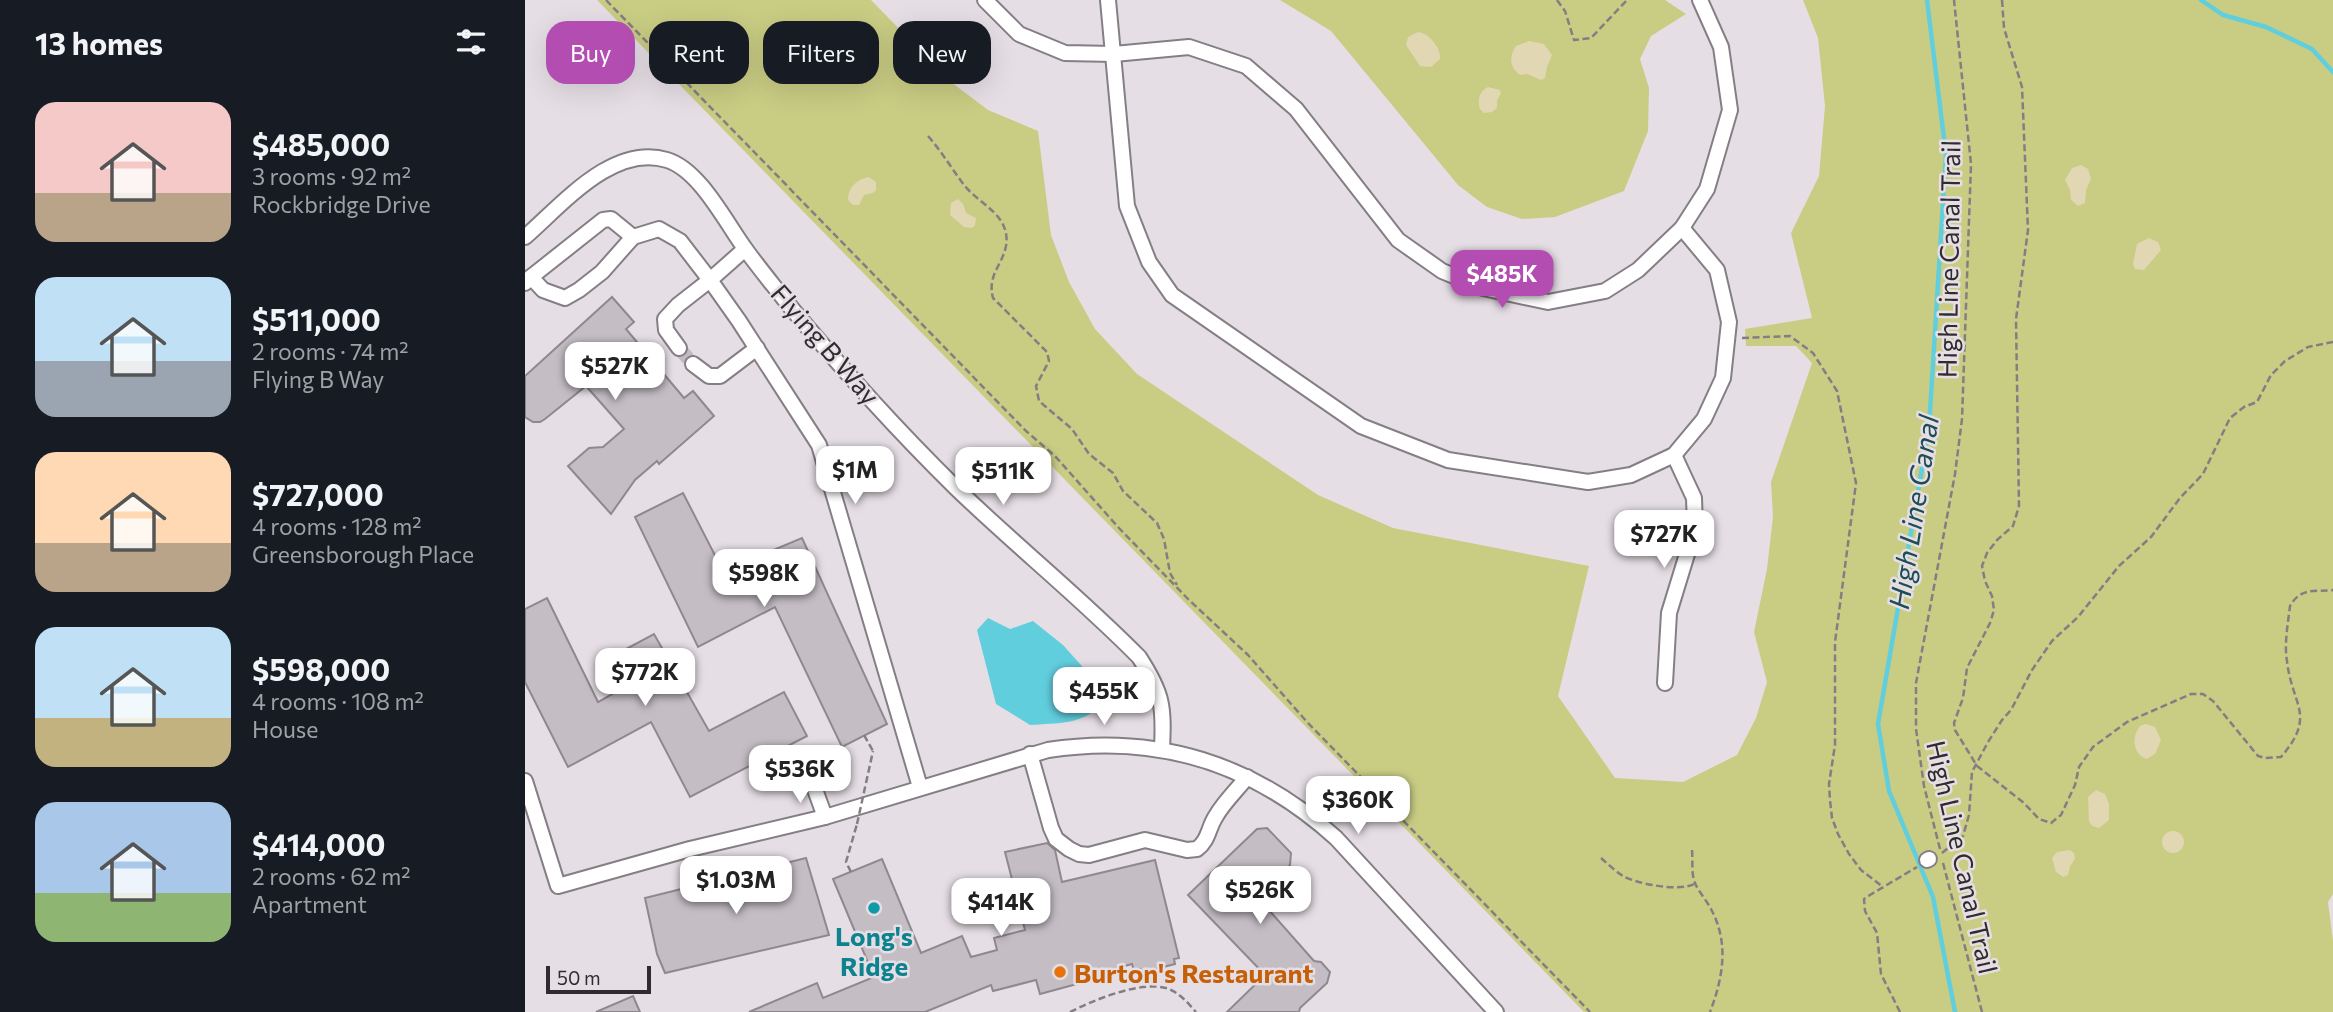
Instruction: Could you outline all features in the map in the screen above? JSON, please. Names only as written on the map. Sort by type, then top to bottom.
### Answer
[{"type":"street","points":[[985,0],[1019,34],[1065,53],[1114,54],[1189,47],[1246,66],[1296,108],[1398,240],[1442,271],[1483,288],[1548,302],[1605,291],[1638,270],[1682,228],[1707,189],[1730,110],[1721,47],[1700,0]]},
{"type":"street","points":[[1108,0],[1128,206],[1149,262],[1172,295],[1361,426],[1448,460],[1588,482],[1631,475],[1674,455],[1704,419],[1723,378],[1729,322],[1717,270],[1682,228]]},
{"type":"street","name":"Flying B Way","points":[[525,237],[596,175],[617,162],[650,157],[667,160],[684,168],[697,180],[745,249],[827,349],[923,454],[1139,657],[1152,678],[1162,703],[1161,749]]},
{"type":"street","points":[[633,237],[611,219],[603,220],[528,280],[543,290],[565,298],[601,272],[633,237],[659,229],[680,241],[757,348],[819,445],[921,787]]},
{"type":"street","points":[[679,348],[666,330],[666,319],[678,305],[710,281],[745,249]]},
{"type":"street","points":[[693,364],[709,376],[720,376],[757,348]]},
{"type":"street","points":[[1665,683],[1669,613],[1695,528],[1693,498],[1674,455]]},
{"type":"street","points":[[525,781],[558,886],[690,849],[825,817],[1030,754],[1078,745],[1116,744],[1161,749],[1218,764],[1283,796],[1311,816],[1336,838],[1496,1012]]},
{"type":"street","points":[[1030,754],[1045,813],[1056,839],[1079,854],[1089,855],[1145,840],[1187,850],[1197,849],[1208,838],[1213,820],[1221,808],[1247,777]]},
{"type":"street","points":[[825,817],[809,773],[818,763],[832,757]]},
{"type":"path","points":[[606,0],[1026,431],[1055,456],[1180,592],[1248,655],[1307,722],[1590,1012]]},
{"type":"path","points":[[1557,0],[1565,11],[1574,40],[1591,38],[1627,0]]},
{"type":"path","name":"High Line Canal Trail","points":[[1954,0],[1971,164],[1962,419],[1955,474],[1916,683],[1916,729],[1933,858],[1982,1012]]},
{"type":"path","points":[[2002,0],[2004,28],[2022,87],[2028,230],[2016,319],[2019,506],[2013,526],[1997,540],[1987,553],[1982,566],[1994,610],[1967,668],[1963,698],[1954,723],[1955,730],[1977,766],[2024,803],[2039,819],[2051,823],[2061,815],[2075,785],[2079,767],[2093,747],[2127,722],[2191,694],[2203,694],[2213,701],[2258,756],[2281,757],[2300,729],[2301,712],[2286,659],[2290,606],[2294,598],[2301,593],[2333,590]]},
{"type":"path","points":[[928,136],[966,188],[995,212],[1005,228],[1006,246],[990,288],[993,298],[1047,352],[1049,361],[1036,386],[1039,401],[1072,429],[1089,454],[1113,473],[1123,491],[1157,523],[1164,539],[1170,573],[1180,592]]},
{"type":"path","points":[[1727,339],[1790,336],[1813,353],[1837,391],[1856,483],[1835,642],[1835,745],[1829,784],[1830,800],[1832,818],[1849,854],[1861,870],[1883,887]]},
{"type":"path","points":[[1933,858],[1963,836],[1969,816],[1972,772],[2052,641],[2078,617],[2119,566],[2151,537],[2180,498],[2203,474],[2230,418],[2257,402],[2271,375],[2285,361],[2308,347],[2333,342]]},
{"type":"path","points":[[851,872],[846,862],[873,751],[864,735]]},
{"type":"path","points":[[1692,850],[1695,883],[1721,932],[1723,950],[1719,984],[1710,1012]]},
{"type":"path","points":[[1601,858],[1622,875],[1642,883],[1688,888],[1695,883]]},
{"type":"path","points":[[1900,1012],[1881,974],[1877,933],[1863,905],[1864,899],[1912,870]]},
{"type":"path","points":[[1070,1012],[1103,997],[1134,989],[1165,988],[1183,997],[1196,1012]]},
{"type":"green space","points":[[597,0],[871,0],[893,23],[893,84],[954,84],[988,110],[1038,131],[1051,235],[1069,282],[1095,329],[1137,374],[1318,495],[1393,528],[1589,566],[1558,696],[1615,778],[1683,782],[1737,755],[1756,718],[1767,682],[1754,632],[1767,569],[1773,517],[1771,482],[1812,363],[1796,346],[1746,346],[1745,329],[1812,318],[1791,233],[1819,176],[1825,106],[1818,38],[1803,0],[2333,0],[2333,894],[2328,902],[2333,941],[2333,1012],[1584,1012],[679,84],[749,84],[749,21],[649,21],[649,53],[635,39],[635,21],[617,21]]},
{"type":"green space","points":[[1280,0],[1665,0],[1686,14],[1651,36],[1640,59],[1649,88],[1648,131],[1624,191],[1555,217],[1522,219],[1487,207],[1458,185],[1331,31]]},
{"type":"sand","points":[[1418,32],[1430,38],[1439,50],[1440,59],[1431,67],[1420,66],[1406,45],[1408,37]]},
{"type":"sand","points":[[1529,41],[1544,44],[1552,55],[1545,78],[1541,80],[1527,74],[1520,75],[1512,65],[1511,58],[1516,46]]},
{"type":"sand","points":[[1488,87],[1500,90],[1501,93],[1497,108],[1484,113],[1480,109],[1479,100]]},
{"type":"sand","points":[[2081,165],[2088,169],[2091,179],[2086,190],[2085,203],[2078,206],[2071,200],[2065,180],[2072,168]]},
{"type":"sand","points":[[869,177],[876,182],[876,190],[864,195],[859,205],[853,205],[848,200],[851,188]]},
{"type":"sand","points":[[958,199],[966,213],[976,218],[972,228],[964,227],[950,215],[951,203]]},
{"type":"sand","points":[[2149,238],[2158,242],[2161,250],[2144,270],[2135,269],[2133,264],[2137,244]]},
{"type":"sand","points":[[2146,724],[2155,727],[2161,740],[2155,754],[2147,759],[2139,754],[2135,745],[2137,730]]},
{"type":"sand","points":[[2096,790],[2105,794],[2109,804],[2109,820],[2099,828],[2092,826],[2089,821],[2088,797]]},
{"type":"sand","points":[[2173,831],[2181,834],[2184,842],[2181,850],[2173,853],[2165,850],[2162,842],[2165,834]]},
{"type":"sand","points":[[2070,850],[2075,859],[2068,875],[2063,877],[2056,872],[2052,858],[2057,852]]},
{"type":"water","points":[[988,618],[1010,629],[1033,621],[1063,645],[1098,684],[1102,702],[1096,710],[1079,719],[1030,725],[996,704],[977,630]]},
{"type":"building","points":[[612,297],[634,322],[626,329],[684,398],[693,391],[714,416],[659,464],[657,461],[635,480],[611,514],[568,466],[589,448],[603,447],[624,429],[586,386],[545,419],[533,422],[525,417],[525,376]]},
{"type":"building","points":[[683,493],[723,571],[802,538],[887,724],[842,747],[775,607],[698,647],[635,517]]},
{"type":"building","points":[[547,598],[598,702],[628,685],[613,656],[654,634],[709,731],[784,692],[807,736],[690,797],[651,722],[568,767],[525,682],[525,609]]},
{"type":"building","points":[[1267,828],[1291,853],[1290,865],[1253,904],[1268,909],[1314,961],[1321,962],[1330,972],[1327,983],[1299,1012],[1227,1012],[1265,975],[1188,895],[1257,829]]},
{"type":"building","points":[[1047,843],[1055,850],[1062,882],[1155,860],[1179,958],[1174,959],[1175,964],[1141,973],[1140,969],[1134,971],[1132,964],[1087,976],[1088,981],[1040,994],[1036,980],[993,991],[991,985],[925,1012],[749,1012],[817,983],[823,998],[874,977],[833,879],[882,859],[921,953],[962,936],[971,957],[997,950],[994,938],[1025,930],[1005,852]]},
{"type":"building","points":[[806,858],[829,935],[665,973],[657,954],[645,898]]},
{"type":"building","points":[[633,996],[640,1012],[596,1012]]},
{"type":"waterway","name":"High Line Canal","points":[[1927,0],[1946,155],[1929,428],[1878,724],[1889,791],[1933,897],[1955,1012]]},
{"type":"waterway","points":[[2201,0],[2223,15],[2266,27],[2312,49],[2333,72]]},
{"type":"tunnel","points":[[679,348],[693,364]]},
{"type":"place","name":"Long's Ridge","points":[[874,908]]},
{"type":"place","name":"Burton's Restaurant","points":[[1060,972]]}]
